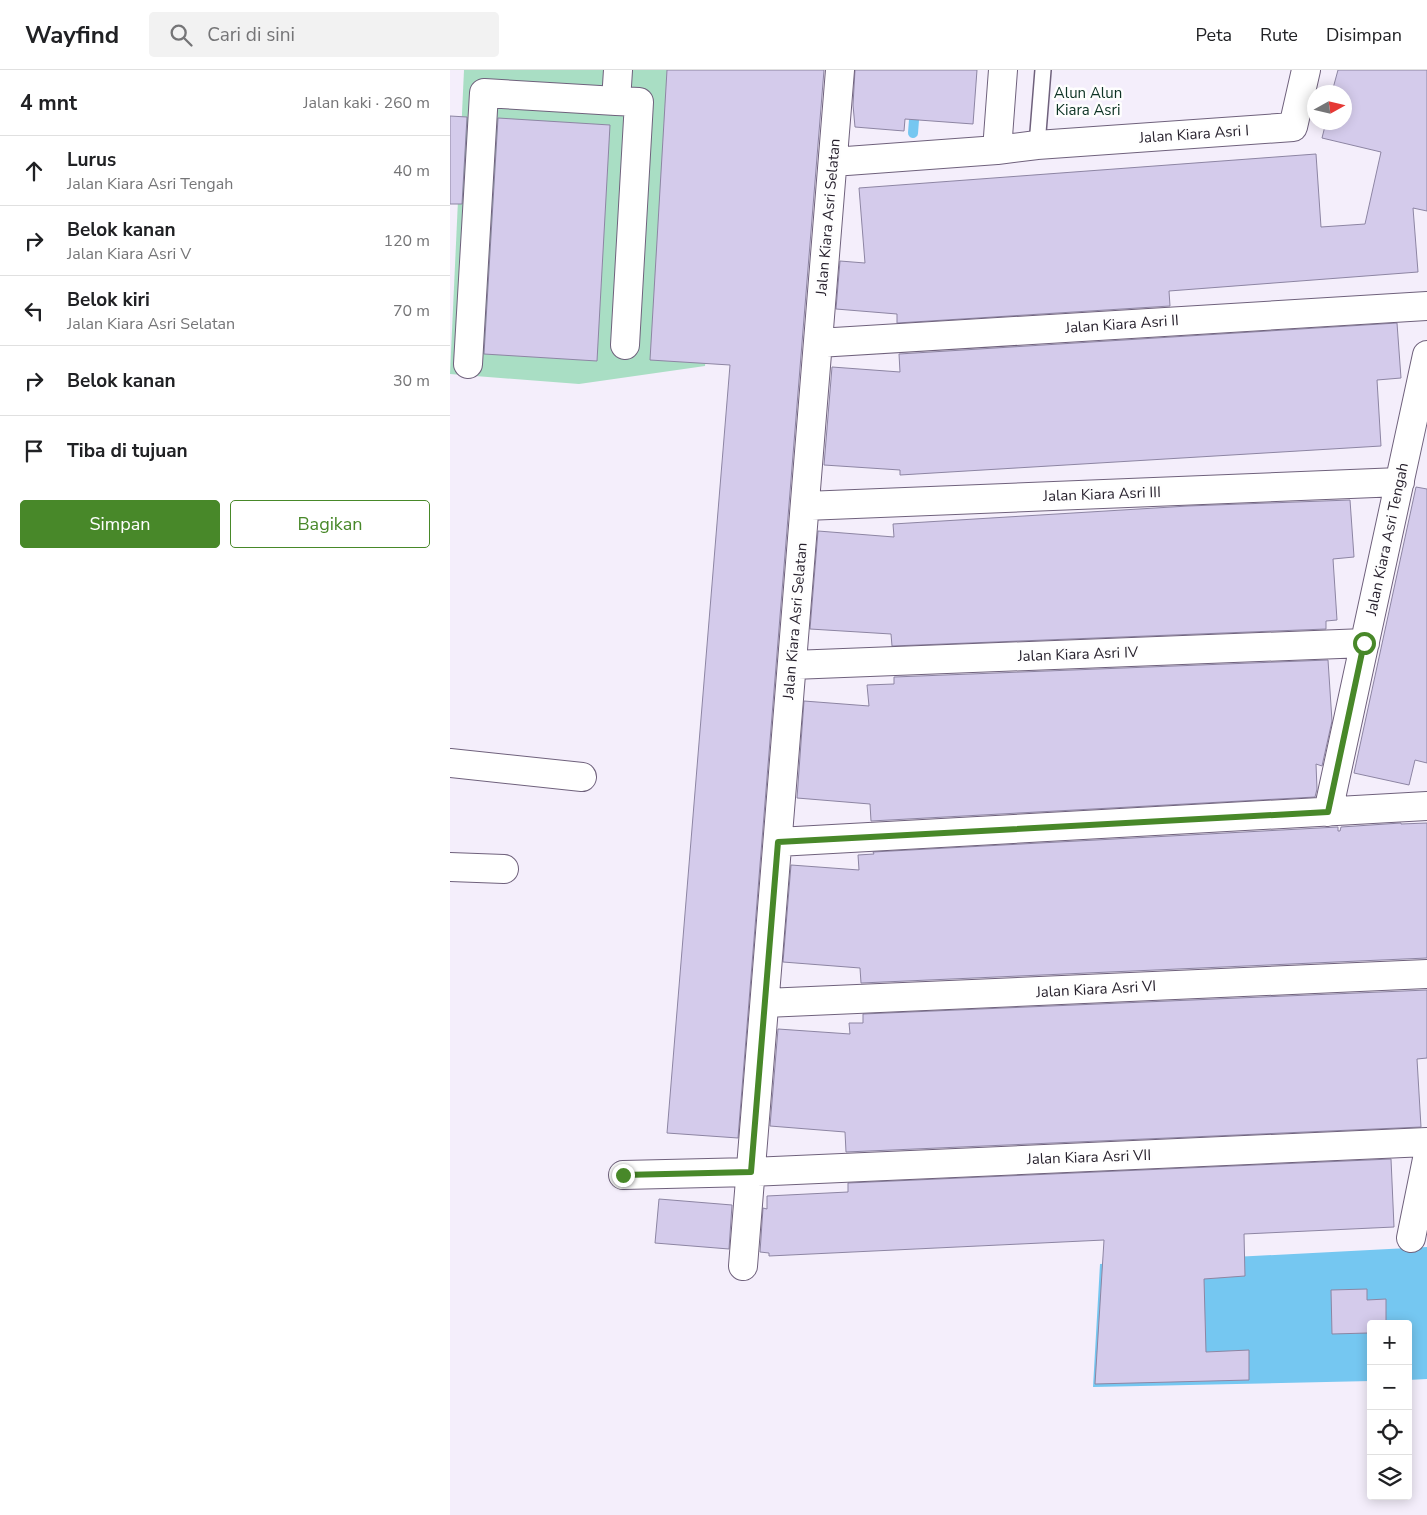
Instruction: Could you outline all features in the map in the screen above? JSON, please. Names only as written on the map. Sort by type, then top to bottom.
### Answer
[{"type":"street","points":[[616,100],[618,70]]},
{"type":"street","name":"Jalan Kiara Asri Selatan","points":[[743,1266],[840,70]]},
{"type":"street","points":[[997,150],[1003,70]]},
{"type":"street","name":"Jalan Kiara Asri I","points":[[832,162],[1293,127],[1306,70]]},
{"type":"street","points":[[468,364],[484,93],[639,102],[625,345]]},
{"type":"street","name":"Jalan Kiara Asri II","points":[[818,343],[1427,306]]},
{"type":"street","name":"Jalan Kiara Asri Tengah","points":[[1328,812],[1427,355]]},
{"type":"street","name":"Jalan Kiara Asri III","points":[[805,506],[1400,482]]},
{"type":"street","name":"Jalan Kiara Asri IV","points":[[792,665],[1364,643]]},
{"type":"street","points":[[450,763],[582,777]]},
{"type":"street","points":[[778,842],[1427,806]]},
{"type":"street","points":[[450,867],[504,869]]},
{"type":"street","name":"Jalan Kiara Asri VI","points":[[765,1004],[1427,974]]},
{"type":"street","name":"Jalan Kiara Asri VII","points":[[623,1175],[751,1172],[1427,1142]]},
{"type":"street","points":[[1411,1238],[1427,1159]]},
{"type":"lane","points":[[1037,145],[1043,70]]},
{"type":"green space","points":[[464,70],[728,70],[727,159],[705,366],[579,384],[450,374]]},
{"type":"water","points":[[1427,1247],[1427,1379],[1412,1380],[1412,1320],[1367,1320],[1367,1381],[1093,1387],[1100,1264]]},
{"type":"building","points":[[667,70],[824,70],[738,1138],[667,1133],[730,365],[650,360]]},
{"type":"building","points":[[855,70],[977,70],[973,124],[905,119],[904,131],[855,127],[853,105]]},
{"type":"building","points":[[1338,70],[1427,70],[1427,211],[1413,208],[1418,272],[1169,291],[1170,306],[897,323],[897,314],[836,309],[840,261],[865,263],[859,188],[1316,154],[1321,227],[1365,224],[1381,152],[1322,138],[1324,130],[1352,130],[1352,85],[1334,85]]},
{"type":"building","points":[[450,116],[467,117],[462,204],[450,204]]},
{"type":"building","points":[[498,118],[610,125],[597,361],[484,354]]},
{"type":"building","points":[[1397,323],[1401,378],[1377,380],[1381,446],[900,475],[900,470],[824,465],[832,367],[900,372],[899,354]]},
{"type":"building","points":[[1416,487],[1427,489],[1427,763],[1415,760],[1409,785],[1354,773]]},
{"type":"building","points":[[1350,500],[1354,557],[1333,559],[1337,620],[1326,621],[1326,629],[892,646],[891,634],[810,629],[818,531],[894,537],[893,524],[1188,506]]},
{"type":"building","points":[[1328,660],[1332,721],[1322,766],[1316,764],[1317,789],[1315,797],[871,821],[870,804],[797,798],[804,701],[869,706],[867,685],[894,684],[894,677]]},
{"type":"building","points":[[1427,823],[1427,958],[861,983],[860,968],[783,962],[791,865],[859,870],[858,855],[874,854],[873,852],[1338,827],[1338,831],[1340,831],[1341,827]]},
{"type":"building","points":[[1427,990],[1427,1058],[1417,1059],[1421,1127],[846,1152],[845,1132],[770,1126],[778,1029],[850,1034],[849,1023],[863,1023],[863,1014]]},
{"type":"building","points":[[1391,1159],[1394,1227],[1244,1234],[1245,1276],[1204,1279],[1206,1352],[1249,1350],[1249,1380],[1095,1384],[1104,1240],[769,1256],[769,1253],[760,1252],[763,1208],[767,1209],[767,1196],[848,1192],[848,1183]]},
{"type":"building","points":[[659,1199],[732,1205],[729,1249],[655,1243]]},
{"type":"building","points":[[1367,1289],[1367,1300],[1386,1299],[1386,1320],[1367,1320],[1367,1333],[1332,1334],[1331,1290]]},
{"type":"waterway","points":[[913,133],[915,107]]},
{"type":"route","points":[[623,1175],[751,1172],[778,842],[1328,812],[1364,643]]},
{"type":"park label","name":"Alun Alun Kiara Asri","points":[[1088,102]]}]
